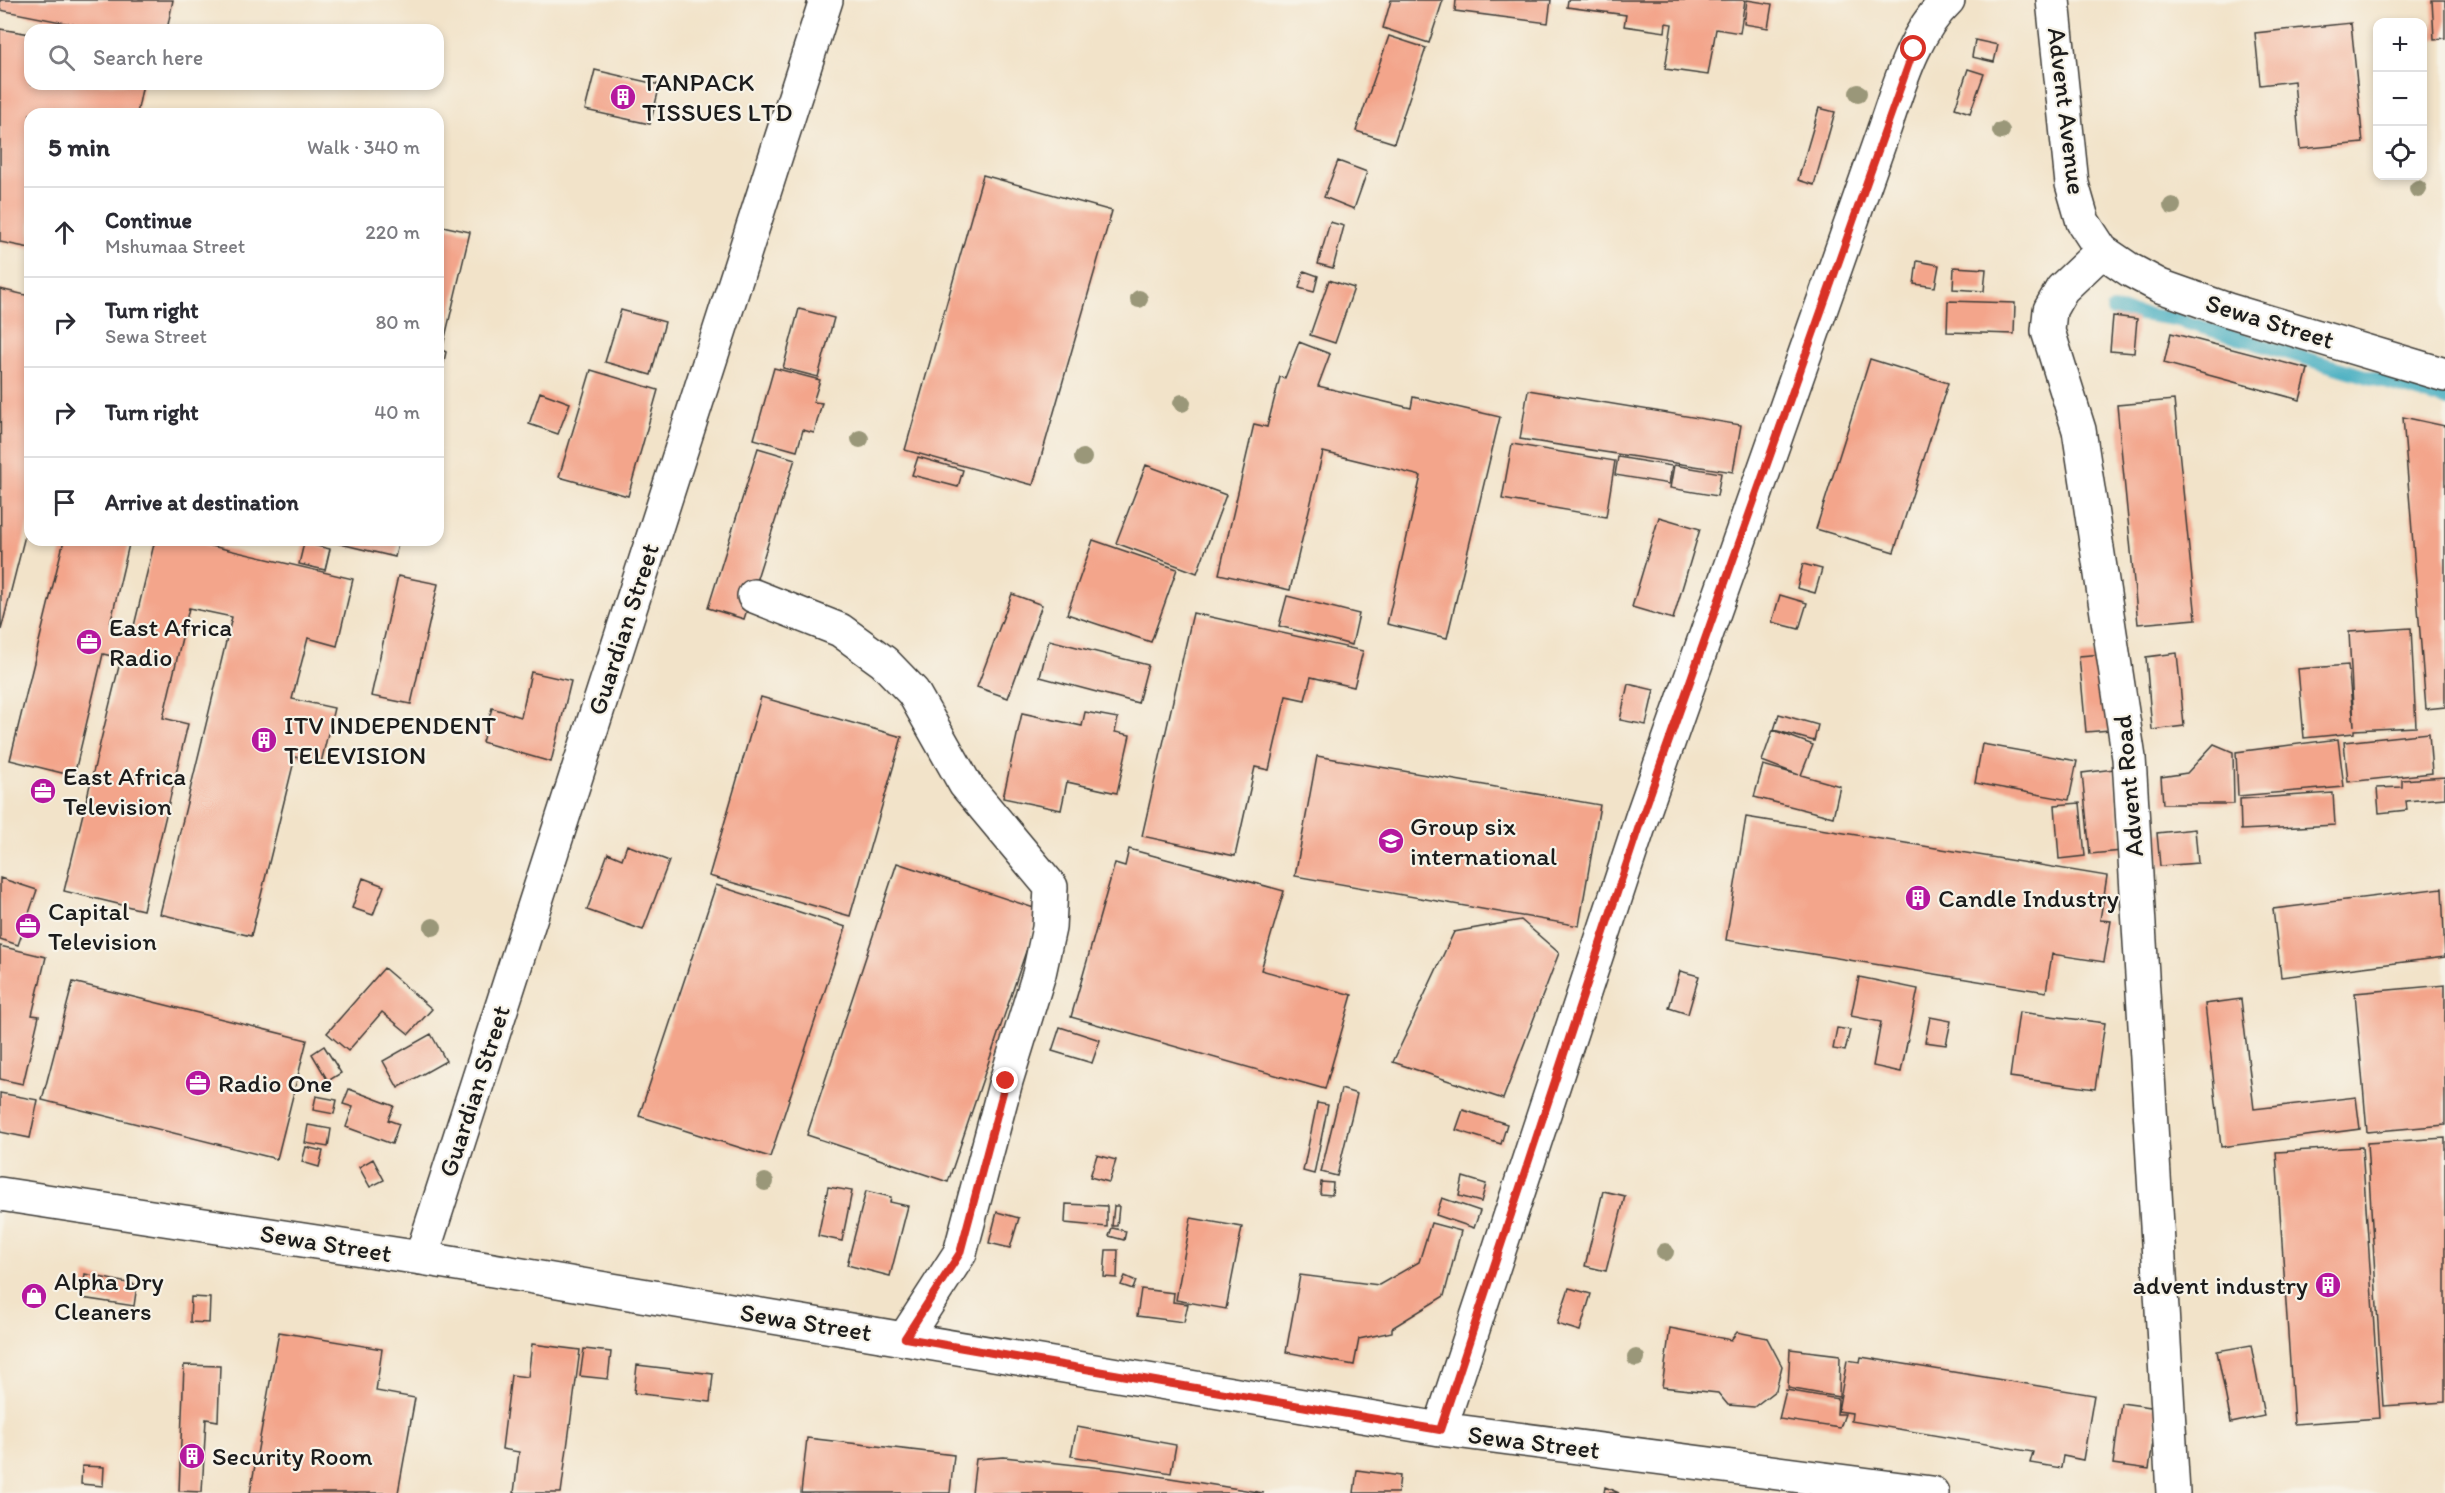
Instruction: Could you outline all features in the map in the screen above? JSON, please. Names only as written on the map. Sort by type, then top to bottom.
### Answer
[{"type":"street","name":"Guardian Street","points":[[421,1258],[826,0]]},
{"type":"street","name":"Advent Avenue","points":[[2053,0],[2072,184],[2083,222],[2102,251]]},
{"type":"street","points":[[1440,1430],[1642,817],[1881,138],[1914,49],[1939,4]]},
{"type":"street","name":"Sewa Street","points":[[2102,251],[2130,270],[2160,286],[2228,310],[2445,375]]},
{"type":"street","name":"Advent Road","points":[[2102,251],[2062,289],[2050,310],[2048,331],[2079,430],[2129,758],[2173,1493]]},
{"type":"street","points":[[754,596],[840,630],[884,662],[914,692],[965,784],[1051,887],[1049,928],[1039,974],[1006,1081],[960,1253],[905,1338]]},
{"type":"street","name":"Sewa Street","points":[[0,1194],[421,1258],[1440,1430],[1932,1493]]},
{"type":"building","points":[[0,0],[173,0],[168,24],[71,24],[0,10]]},
{"type":"building","points":[[1391,0],[1443,0],[1429,43],[1383,28]]},
{"type":"building","points":[[1456,0],[1551,0],[1548,23],[1455,11]]},
{"type":"building","points":[[1568,0],[1745,0],[1740,33],[1716,29],[1708,75],[1665,69],[1672,24],[1666,23],[1665,32],[1624,26],[1626,15],[1567,7]]},
{"type":"building","points":[[1747,0],[1772,4],[1768,28],[1744,24]]},
{"type":"building","points":[[2432,0],[2445,0],[2445,38],[2434,39]]},
{"type":"building","points":[[2351,23],[2363,143],[2300,149],[2294,81],[2260,85],[2255,33]]},
{"type":"building","points":[[0,29],[24,33],[24,90],[142,90],[138,108],[24,108],[24,247],[0,242]]},
{"type":"building","points":[[1389,36],[1426,48],[1394,143],[1356,131]]},
{"type":"building","points":[[1975,40],[1998,45],[1994,62],[1972,57]]},
{"type":"building","points":[[1968,69],[1984,74],[1970,113],[1955,108]]},
{"type":"building","name":"TANPACK TISSUES LTD","points":[[595,70],[660,85],[650,124],[585,110]]},
{"type":"building","points":[[1819,108],[1835,112],[1814,185],[1798,180]]},
{"type":"building","points":[[1338,161],[1367,172],[1354,209],[1324,197]]},
{"type":"building","points":[[983,175],[1112,211],[1033,485],[905,450]]},
{"type":"building","points":[[1330,222],[1344,226],[1333,268],[1318,264]]},
{"type":"building","points":[[444,226],[470,232],[444,342]]},
{"type":"building","points":[[1917,261],[1939,265],[1935,287],[1914,284]]},
{"type":"building","points":[[1954,267],[1986,269],[1984,291],[1953,289]]},
{"type":"building","points":[[1304,271],[1318,276],[1314,292],[1299,288]]},
{"type":"building","points":[[1329,280],[1354,288],[1335,343],[1310,335]]},
{"type":"building","points":[[0,289],[24,295],[24,540],[1,630]]},
{"type":"building","points":[[1948,301],[2015,303],[2014,334],[1947,332]]},
{"type":"building","points":[[799,309],[834,318],[818,377],[783,368]]},
{"type":"building","points":[[621,310],[665,322],[651,375],[605,362]]},
{"type":"building","points":[[2113,316],[2137,319],[2134,353],[2110,351]]},
{"type":"building","points":[[2171,333],[2308,369],[2300,400],[2164,363]]},
{"type":"building","points":[[1299,342],[1330,354],[1318,386],[1411,408],[1413,397],[1500,417],[1447,638],[1387,624],[1421,476],[1323,452],[1290,590],[1219,574],[1254,424],[1267,427],[1280,377],[1285,378]]},
{"type":"building","points":[[1870,359],[1948,383],[1894,552],[1816,529]]},
{"type":"building","points":[[774,368],[820,380],[813,402],[822,403],[814,433],[803,430],[797,451],[754,439]]},
{"type":"building","points":[[591,370],[658,390],[628,496],[559,477]]},
{"type":"building","points":[[1528,390],[1741,425],[1733,472],[1520,439]]},
{"type":"building","points":[[540,392],[570,403],[558,434],[529,424]]},
{"type":"building","points":[[2174,400],[2196,619],[2138,624],[2117,405]]},
{"type":"building","points":[[2403,417],[2445,426],[2445,707],[2426,709]]},
{"type":"building","points":[[1512,444],[1615,461],[1606,517],[1502,499]]},
{"type":"building","points":[[758,448],[795,459],[744,619],[708,608]]},
{"type":"building","points":[[918,457],[963,470],[958,487],[912,475]]},
{"type":"building","points":[[1618,457],[1672,466],[1669,484],[1615,475]]},
{"type":"building","points":[[1146,465],[1226,495],[1197,573],[1116,543]]},
{"type":"building","points":[[1674,465],[1721,473],[1717,496],[1670,488]]},
{"type":"building","points":[[1659,517],[1700,529],[1673,619],[1632,607]]},
{"type":"building","points":[[1093,540],[1177,569],[1151,642],[1067,614]]},
{"type":"building","name":"ITV INDEPENDENT TELEVISION","points":[[63,546],[129,546],[110,625],[133,630],[154,546],[212,546],[353,579],[337,646],[308,638],[292,699],[334,708],[321,763],[295,757],[251,936],[160,914],[232,617],[189,608],[163,718],[188,724],[143,910],[64,891],[121,658],[103,654],[74,776],[10,760]]},
{"type":"building","points":[[303,546],[330,549],[325,570],[299,564]]},
{"type":"building","points":[[349,546],[398,546],[395,557]]},
{"type":"building","points":[[1803,564],[1822,569],[1815,593],[1797,588]]},
{"type":"building","points":[[398,576],[438,584],[411,704],[371,696]]},
{"type":"building","points":[[1012,594],[1042,605],[1008,698],[977,687]]},
{"type":"building","points":[[1780,595],[1807,603],[1799,629],[1772,622]]},
{"type":"building","points":[[1287,596],[1359,614],[1352,645],[1279,626]]},
{"type":"building","points":[[1193,613],[1363,651],[1354,687],[1311,677],[1305,700],[1286,696],[1269,770],[1255,767],[1235,856],[1142,836]]},
{"type":"building","points":[[2411,628],[2416,727],[2354,730],[2354,733],[2304,738],[2298,669],[2348,665],[2354,726],[2349,632]]},
{"type":"building","points":[[1049,640],[1148,665],[1138,703],[1040,677]]},
{"type":"building","points":[[2177,653],[2184,726],[2152,730],[2146,657]]},
{"type":"building","points":[[2103,654],[2110,730],[2086,732],[2079,656]]},
{"type":"building","points":[[531,672],[571,681],[551,762],[482,742],[492,708],[521,717]]},
{"type":"building","points":[[1628,684],[1654,690],[1646,725],[1620,720]]},
{"type":"building","points":[[761,697],[902,737],[850,916],[709,876]]},
{"type":"building","points":[[1085,712],[1118,718],[1115,732],[1130,735],[1117,793],[1067,782],[1061,810],[1003,798],[1022,713],[1082,726]]},
{"type":"building","points":[[1779,714],[1818,725],[1814,741],[1774,730]]},
{"type":"building","points":[[1773,730],[1813,745],[1801,775],[1840,786],[1833,817],[1754,797],[1763,765],[1799,775],[1762,761]]},
{"type":"building","points":[[2429,733],[2432,773],[2348,782],[2344,742]]},
{"type":"building","points":[[2338,739],[2344,787],[2238,796],[2236,752]]},
{"type":"building","points":[[1982,744],[2077,761],[2069,800],[1975,783]]},
{"type":"building","points":[[2214,744],[2233,752],[2234,804],[2163,804],[2161,777],[2187,773]]},
{"type":"building","points":[[1317,756],[1600,805],[1579,926],[1295,876]]},
{"type":"building","points":[[2114,769],[2122,851],[2090,854],[2082,773]]},
{"type":"building","points":[[2445,777],[2445,798],[2406,801],[2407,810],[2379,813],[2377,788],[2402,787],[2402,780]]},
{"type":"building","points":[[2333,793],[2335,825],[2241,830],[2240,799]]},
{"type":"building","points":[[2080,803],[2085,856],[2059,859],[2055,805]]},
{"type":"building","name":"Candle Industry","points":[[1746,817],[2107,876],[2100,920],[2111,921],[2104,962],[2052,954],[2046,992],[1726,940]]},
{"type":"building","points":[[2195,829],[2198,863],[2160,866],[2157,833]]},
{"type":"building","points":[[627,845],[669,861],[643,930],[587,910],[608,853],[622,859]]},
{"type":"building","points":[[1129,849],[1284,891],[1261,970],[1352,995],[1325,1089],[1071,1017],[1115,863],[1125,866]]},
{"type":"building","points":[[897,863],[1040,910],[948,1182],[807,1135]]},
{"type":"building","points":[[0,878],[37,890],[18,945],[0,939]]},
{"type":"building","points":[[363,878],[384,886],[373,915],[352,908]]},
{"type":"building","points":[[716,885],[846,927],[770,1157],[639,1116]]},
{"type":"building","points":[[2442,888],[2445,957],[2281,977],[2273,909]]},
{"type":"building","points":[[1521,920],[1559,953],[1503,1099],[1393,1062],[1454,932]]},
{"type":"building","points":[[0,946],[46,957],[32,1015],[39,1016],[23,1084],[0,1079]]},
{"type":"building","points":[[384,968],[432,1009],[409,1034],[382,1012],[348,1051],[327,1033]]},
{"type":"building","points":[[1680,971],[1699,976],[1688,1014],[1669,1008]]},
{"type":"building","points":[[1859,977],[1918,989],[1901,1072],[1873,1066],[1881,1022],[1851,1016]]},
{"type":"building","points":[[73,982],[307,1040],[277,1159],[42,1100]]},
{"type":"building","points":[[2445,985],[2445,1125],[2367,1132],[2355,993]]},
{"type":"building","points":[[2241,999],[2254,1109],[2356,1097],[2360,1129],[2221,1147],[2205,1004]]},
{"type":"building","points":[[2019,1012],[2105,1023],[2095,1089],[2010,1077]]},
{"type":"building","points":[[1930,1017],[1951,1021],[1946,1045],[1925,1042]]},
{"type":"building","points":[[1060,1027],[1100,1040],[1092,1063],[1052,1051]]},
{"type":"building","points":[[1837,1028],[1850,1030],[1845,1051],[1833,1049]]},
{"type":"building","points":[[431,1034],[446,1061],[398,1088],[383,1061]]},
{"type":"building","points":[[324,1046],[341,1073],[328,1081],[312,1054]]},
{"type":"building","points":[[349,1089],[394,1106],[388,1120],[399,1124],[392,1144],[346,1127],[353,1107],[343,1104]]},
{"type":"building","points":[[1341,1089],[1357,1094],[1337,1176],[1321,1172]]},
{"type":"building","points":[[0,1093],[38,1100],[30,1138],[0,1132]]},
{"type":"building","points":[[316,1096],[337,1100],[334,1114],[313,1110]]},
{"type":"building","points":[[1317,1103],[1328,1105],[1314,1174],[1303,1171]]},
{"type":"building","points":[[1463,1110],[1507,1124],[1501,1144],[1456,1130]]},
{"type":"building","points":[[308,1125],[331,1129],[328,1147],[305,1143]]},
{"type":"building","name":"advent industry","points":[[2445,1138],[2445,1402],[2383,1406],[2367,1143]]},
{"type":"building","points":[[306,1147],[323,1151],[319,1167],[302,1162]]},
{"type":"building","name":"advent industry","points":[[2362,1147],[2380,1418],[2294,1424],[2276,1152]]},
{"type":"building","points":[[1097,1155],[1116,1160],[1109,1182],[1090,1177]]},
{"type":"building","points":[[373,1159],[384,1180],[370,1187],[359,1167]]},
{"type":"building","points":[[1463,1177],[1486,1184],[1481,1202],[1459,1196]]},
{"type":"building","points":[[1321,1182],[1333,1183],[1332,1195],[1320,1194]]},
{"type":"building","points":[[828,1187],[852,1191],[842,1241],[818,1236]]},
{"type":"building","points":[[866,1191],[891,1197],[890,1202],[908,1206],[890,1276],[847,1265]]},
{"type":"building","points":[[1603,1191],[1625,1196],[1606,1271],[1585,1266]]},
{"type":"building","points":[[1442,1198],[1480,1211],[1474,1228],[1436,1215]]},
{"type":"building","points":[[1066,1204],[1107,1206],[1107,1227],[1065,1223]]},
{"type":"building","points":[[1114,1206],[1119,1206],[1117,1226],[1112,1226]]},
{"type":"building","points":[[997,1212],[1019,1218],[1010,1248],[989,1243]]},
{"type":"building","points":[[1191,1218],[1242,1227],[1226,1309],[1176,1300]]},
{"type":"building","points":[[1431,1223],[1461,1231],[1444,1296],[1392,1328],[1392,1332],[1359,1339],[1354,1365],[1286,1352],[1300,1275],[1379,1285],[1419,1262]]},
{"type":"building","points":[[1112,1228],[1126,1231],[1124,1240],[1109,1236]]},
{"type":"building","points":[[1106,1250],[1118,1250],[1117,1278],[1104,1277]]},
{"type":"building","points":[[85,1274],[137,1285],[134,1306],[82,1298]]},
{"type":"building","points":[[1125,1276],[1136,1281],[1133,1289],[1121,1285]]},
{"type":"building","points":[[1569,1288],[1591,1294],[1580,1331],[1557,1324]]},
{"type":"building","points":[[1141,1289],[1174,1293],[1173,1302],[1188,1304],[1184,1322],[1137,1316]]},
{"type":"building","points":[[191,1297],[210,1298],[209,1323],[190,1322]]},
{"type":"building","points":[[1670,1328],[1731,1340],[1737,1332],[1767,1338],[1782,1366],[1776,1390],[1754,1407],[1728,1405],[1718,1393],[1662,1387]]},
{"type":"building","points":[[279,1332],[382,1349],[376,1391],[415,1398],[398,1493],[250,1493]]},
{"type":"building","points":[[532,1344],[580,1350],[561,1493],[514,1493],[519,1452],[502,1449],[511,1375],[528,1377]]},
{"type":"building","points":[[2251,1345],[2264,1416],[2231,1423],[2217,1351]]},
{"type":"building","points":[[584,1349],[611,1352],[608,1379],[580,1376]]},
{"type":"building","points":[[1790,1349],[1840,1355],[1839,1397],[1788,1388]]},
{"type":"building","points":[[1861,1357],[2094,1395],[2083,1460],[2063,1456],[2061,1468],[2030,1463],[2033,1452],[1851,1421],[1852,1413],[1838,1411],[1847,1360],[1860,1362]]},
{"type":"building","name":"Security Room","points":[[184,1365],[220,1366],[218,1421],[206,1419],[202,1492],[179,1491]]},
{"type":"building","points":[[637,1365],[713,1374],[710,1402],[634,1393]]},
{"type":"building","points":[[1786,1390],[1838,1399],[1837,1414],[1845,1414],[1840,1428],[1779,1419]]},
{"type":"building","points":[[2121,1403],[2158,1408],[2149,1469],[2113,1464]]},
{"type":"building","points":[[1077,1427],[1176,1445],[1171,1473],[1071,1456]]},
{"type":"building","points":[[807,1438],[954,1455],[950,1493],[801,1493]]},
{"type":"building","points":[[1004,1457],[1120,1470],[1264,1493],[972,1493],[976,1459]]},
{"type":"building","points":[[82,1466],[104,1467],[103,1486],[81,1484]]},
{"type":"building","points":[[1357,1470],[1400,1476],[1398,1493],[1354,1493]]},
{"type":"building","points":[[1605,1487],[1619,1493],[1604,1493]]},
{"type":"waterway","points":[[2113,310],[2175,319],[2445,400]]},
{"type":"place","name":"TANPACK TISSUES LTD","points":[[623,97]]},
{"type":"place","name":"East Africa Radio","points":[[89,642]]},
{"type":"place","name":"ITV INDEPENDENT TELEVISION","points":[[264,740]]},
{"type":"place","name":"East Africa Television","points":[[43,791]]},
{"type":"place","name":"Group six international","points":[[1391,841]]},
{"type":"place","name":"Candle Industry","points":[[1918,898]]},
{"type":"place","name":"Capital Television","points":[[28,926]]},
{"type":"place","name":"Radio One","points":[[198,1083]]},
{"type":"place","name":"advent industry","points":[[2328,1285]]},
{"type":"place","name":"Alpha Dry Cleaners","points":[[34,1296]]},
{"type":"place","name":"Security Room","points":[[192,1456]]},
{"type":"route","points":[[1006,1081],[960,1253],[905,1338],[1440,1430],[1642,817],[1914,49]]}]
